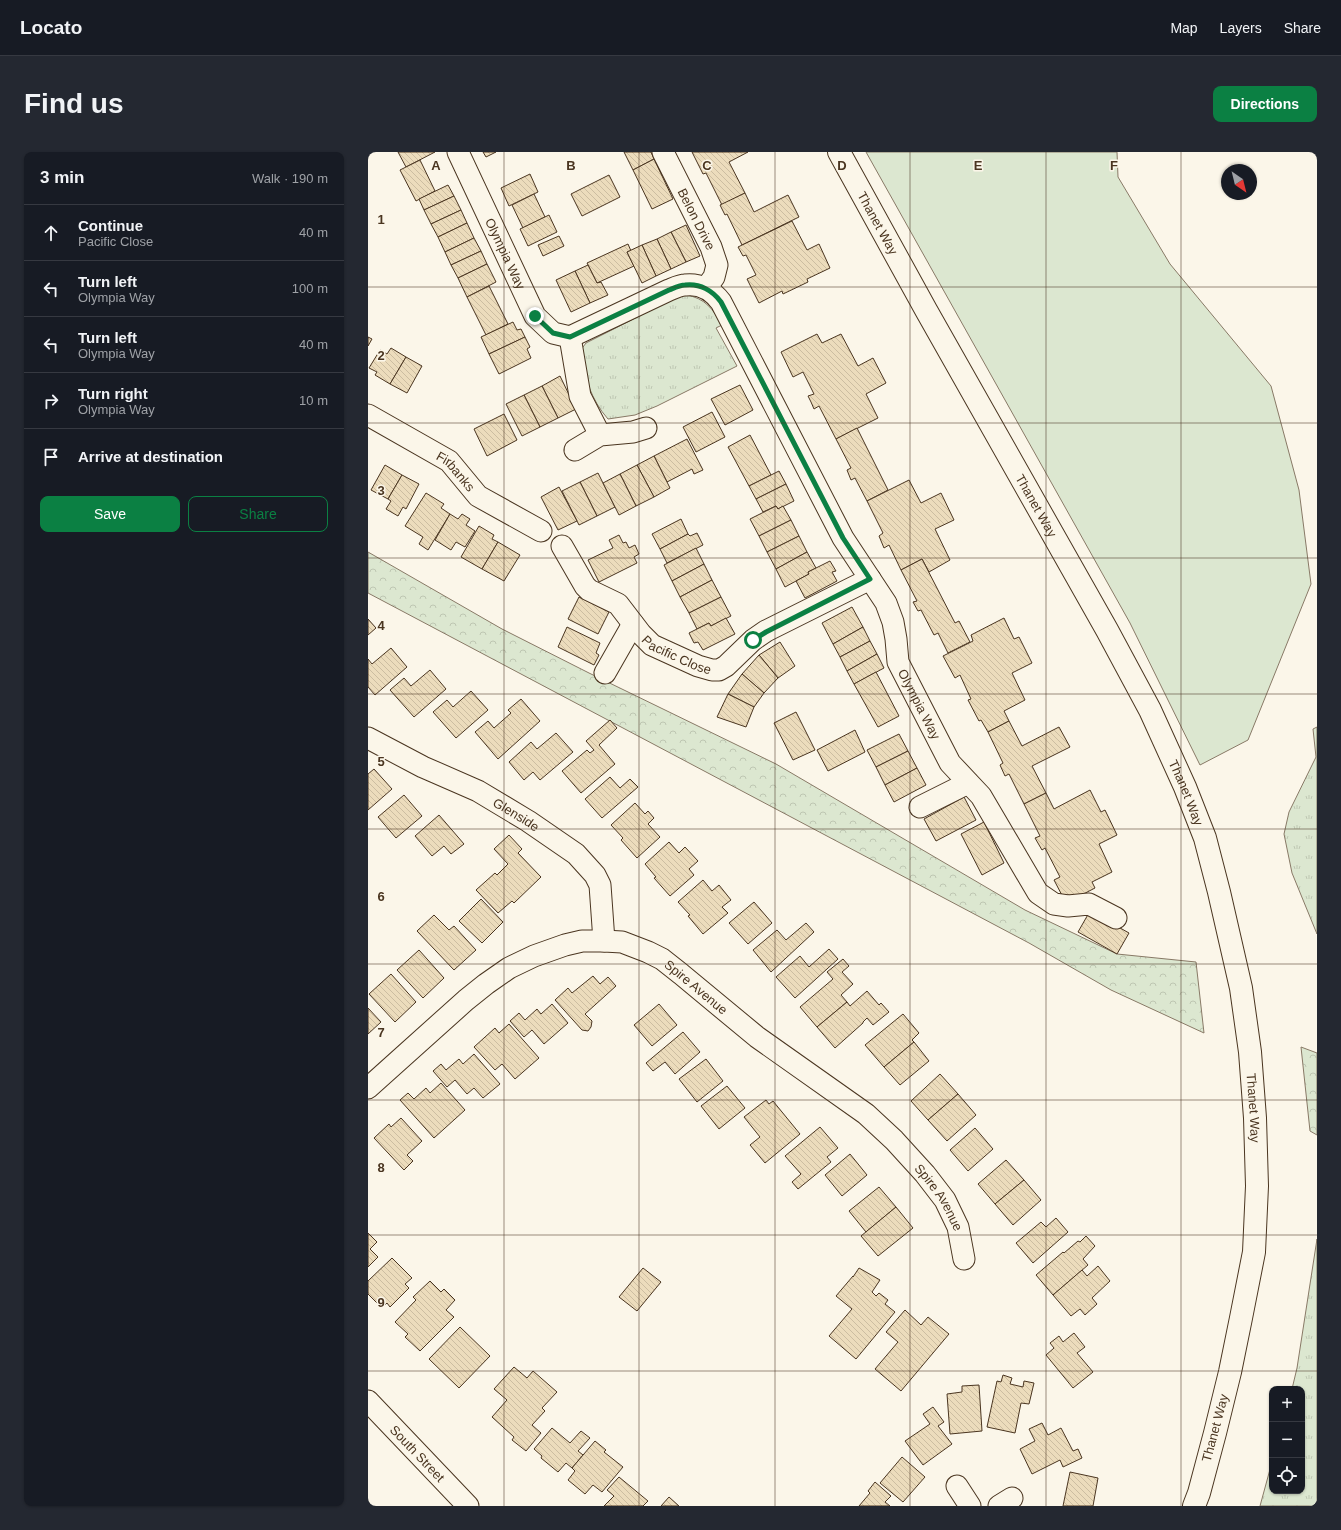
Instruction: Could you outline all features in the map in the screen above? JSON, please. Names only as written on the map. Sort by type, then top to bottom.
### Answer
[{"type":"main road","name":"Thanet Way","points":[[840,152],[926,310],[1108,630],[1150,710],[1185,787],[1205,838],[1241,988],[1250,1052],[1255,1118],[1257,1186],[1254,1252],[1230,1372],[1215,1433],[1194,1506]]},
{"type":"street","name":"Olympia Way","points":[[458,152],[535,316],[553,333],[570,337]]},
{"type":"street","name":"Belon Drive","points":[[663,152],[711,247],[717,265],[714,277],[706,288]]},
{"type":"street","points":[[600,435],[580,396],[570,337],[669,290],[685,285],[706,288]]},
{"type":"street","name":"Olympia Way","points":[[706,288],[717,296],[721,302],[843,538],[886,603],[891,613],[896,639],[898,662],[950,763],[981,796],[1038,893],[1054,904],[1068,906],[1089,904],[1116,918]]},
{"type":"street","name":"Firbanks","points":[[368,415],[449,461],[478,496],[541,531]]},
{"type":"street","points":[[575,450],[600,435],[633,432],[646,428]]},
{"type":"street","name":"Pacific Close","points":[[562,546],[588,590],[618,604],[641,634],[652,645],[698,666],[712,670],[719,670],[726,666],[753,640],[766,632],[870,579]]},
{"type":"street","name":"Pacific Close","points":[[605,674],[633,624]]},
{"type":"street","name":"Glenside","points":[[368,738],[423,767],[478,791],[576,854],[595,875],[600,885],[604,941]]},
{"type":"street","points":[[920,807],[968,783]]},
{"type":"street","name":"Spire Avenue","points":[[368,1088],[466,1000],[510,968],[534,956],[565,945],[582,941],[622,942],[662,959],[757,1037],[866,1114],[894,1140],[925,1174],[945,1200],[958,1227],[964,1258]]},
{"type":"street","name":"South Street","points":[[368,1401],[468,1506]]},
{"type":"street","points":[[957,1486],[970,1506]]},
{"type":"green space","points":[[866,152],[1117,152],[1118,177],[1170,264],[1271,386],[1299,490],[1311,584],[1248,740],[1200,765],[1130,623]]},
{"type":"green space","points":[[686,295],[693,296],[712,309],[722,325],[716,328],[737,366],[657,406],[635,415],[608,419],[597,404],[589,387],[580,351],[586,343],[677,297]]},
{"type":"green space","points":[[368,552],[502,629],[776,764],[1025,910],[1117,954],[1196,962],[1204,1033],[1111,990],[1029,943],[368,593]]},
{"type":"green space","points":[[1317,727],[1317,934],[1292,873],[1284,834],[1289,812],[1316,757],[1313,729]]},
{"type":"green space","points":[[1301,1047],[1317,1053],[1317,1135],[1310,1131]]},
{"type":"green space","points":[[1317,1239],[1317,1506],[1260,1506],[1269,1473],[1269,1494],[1305,1494],[1305,1386],[1293,1386],[1297,1368]]},
{"type":"building","points":[[398,152],[435,152],[406,167]]},
{"type":"building","points":[[483,152],[496,152],[486,157]]},
{"type":"building","points":[[624,152],[651,152],[654,159],[633,170]]},
{"type":"building","points":[[692,152],[748,152],[729,162],[745,193],[722,205],[706,173],[703,174]]},
{"type":"building","points":[[654,159],[673,199],[652,209],[633,170]]},
{"type":"building","points":[[420,160],[435,191],[416,201],[400,170]]},
{"type":"building","points":[[530,174],[538,192],[509,206],[501,188]]},
{"type":"building","points":[[609,175],[620,197],[582,216],[571,194]]},
{"type":"building","points":[[448,185],[454,196],[424,210],[419,199]]},
{"type":"building","points":[[745,193],[754,212],[788,195],[799,217],[742,245],[727,214],[725,215],[720,205]]},
{"type":"building","points":[[534,194],[545,217],[523,228],[512,205]]},
{"type":"building","points":[[454,196],[461,210],[431,224],[424,210]]},
{"type":"building","points":[[461,210],[467,223],[438,237],[431,224]]},
{"type":"building","points":[[549,215],[557,232],[528,246],[520,229]]},
{"type":"building","points":[[792,221],[807,250],[819,244],[830,268],[807,279],[808,282],[783,294],[782,291],[759,303],[747,279],[756,275],[746,255],[743,256],[738,247]]},
{"type":"building","points":[[467,223],[474,238],[445,252],[438,237]]},
{"type":"building","points":[[686,225],[700,256],[686,262],[671,232]]},
{"type":"building","points":[[671,232],[686,262],[671,269],[657,239]]},
{"type":"building","points":[[559,236],[564,246],[543,256],[538,245]]},
{"type":"building","points":[[474,238],[481,251],[451,265],[445,252]]},
{"type":"building","points":[[657,239],[671,269],[656,276],[642,245]]},
{"type":"building","points":[[628,244],[631,251],[627,252],[634,266],[597,283],[587,263]]},
{"type":"building","points":[[642,245],[656,276],[642,283],[627,252]]},
{"type":"building","points":[[481,251],[487,264],[458,278],[451,265]]},
{"type":"building","points":[[487,264],[496,282],[467,297],[458,278]]},
{"type":"building","points":[[588,265],[597,283],[601,282],[608,295],[590,303],[575,271]]},
{"type":"building","points":[[575,271],[590,303],[571,312],[556,280]]},
{"type":"building","points":[[489,286],[508,324],[486,335],[467,297]]},
{"type":"building","points":[[513,322],[517,330],[521,329],[525,337],[489,354],[481,337]]},
{"type":"building","points":[[817,334],[822,343],[841,334],[858,366],[873,358],[886,383],[866,394],[878,418],[836,439],[819,406],[814,409],[808,396],[814,394],[803,372],[793,377],[781,352]]},
{"type":"building","points":[[368,337],[372,339],[368,346]]},
{"type":"building","points":[[525,337],[530,347],[527,349],[531,358],[499,374],[489,354]]},
{"type":"building","points":[[391,348],[406,357],[390,384],[375,375],[377,372],[369,368],[380,350],[387,354]]},
{"type":"building","points":[[406,357],[422,366],[407,393],[390,384]]},
{"type":"building","points":[[560,376],[576,409],[558,418],[542,386]]},
{"type":"building","points":[[740,385],[753,410],[725,425],[711,399]]},
{"type":"building","points":[[542,386],[558,418],[540,427],[524,395]]},
{"type":"building","points":[[524,395],[540,427],[522,436],[506,404]]},
{"type":"building","points":[[712,412],[725,437],[696,452],[683,427]]},
{"type":"building","points":[[504,414],[517,440],[487,456],[474,429]]},
{"type":"building","points":[[857,428],[888,490],[867,501],[855,478],[851,480],[847,470],[851,468],[836,439]]},
{"type":"building","points":[[750,435],[771,475],[749,486],[728,447]]},
{"type":"building","points":[[687,439],[703,470],[694,474],[692,469],[667,482],[654,456]]},
{"type":"building","points":[[654,456],[670,488],[654,497],[637,465]]},
{"type":"building","points":[[385,465],[402,475],[388,499],[371,490]]},
{"type":"building","points":[[637,465],[654,497],[636,506],[620,474]]},
{"type":"building","points":[[779,471],[786,484],[756,499],[749,486]]},
{"type":"building","points":[[598,473],[615,507],[597,516],[580,482]]},
{"type":"building","points":[[620,474],[636,506],[619,515],[603,483]]},
{"type":"building","points":[[402,475],[419,484],[406,509],[403,507],[398,516],[386,509],[391,501],[388,499]]},
{"type":"building","points":[[909,480],[921,503],[941,493],[954,520],[935,529],[950,560],[929,572],[922,559],[901,570],[889,545],[884,548],[879,536],[883,533],[867,501]]},
{"type":"building","points":[[580,482],[597,516],[579,525],[562,491]]},
{"type":"building","points":[[786,484],[794,501],[778,509],[776,506],[763,512],[756,499]]},
{"type":"building","points":[[559,487],[577,521],[558,530],[541,497]]},
{"type":"building","points":[[426,493],[444,504],[441,508],[450,514],[428,550],[419,544],[423,537],[405,526]]},
{"type":"building","points":[[776,506],[778,509],[783,506],[791,520],[759,536],[750,519]]},
{"type":"building","points":[[450,514],[458,519],[462,514],[470,519],[466,525],[475,531],[465,547],[456,542],[451,550],[435,540]]},
{"type":"building","points":[[681,519],[688,534],[660,549],[652,534]]},
{"type":"building","points":[[791,520],[799,536],[767,552],[759,536]]},
{"type":"building","points":[[479,526],[494,535],[492,539],[498,542],[482,569],[461,557]]},
{"type":"building","points":[[697,533],[703,545],[667,563],[660,549],[688,534],[690,536]]},
{"type":"building","points":[[619,535],[623,543],[626,542],[629,548],[635,545],[639,554],[634,557],[637,563],[599,582],[588,560],[613,548],[609,540]]},
{"type":"building","points":[[799,536],[807,552],[776,569],[767,552]]},
{"type":"building","points":[[498,542],[520,555],[504,581],[482,569]]},
{"type":"building","points":[[696,548],[704,564],[672,581],[664,565]]},
{"type":"building","points":[[807,552],[816,568],[808,572],[809,574],[785,587],[776,569]]},
{"type":"building","points":[[922,559],[955,623],[959,621],[970,642],[948,653],[938,633],[934,635],[921,610],[918,611],[913,602],[917,601],[901,570]]},
{"type":"building","points":[[830,561],[836,571],[832,572],[837,581],[805,598],[796,581],[809,574],[808,572]]},
{"type":"building","points":[[704,564],[712,580],[680,597],[672,581]]},
{"type":"building","points":[[712,580],[721,597],[689,613],[680,597]]},
{"type":"building","points":[[579,597],[609,612],[598,634],[568,619]]},
{"type":"building","points":[[721,597],[731,616],[711,626],[709,623],[697,629],[689,613]]},
{"type":"building","points":[[852,607],[863,627],[833,644],[822,623]]},
{"type":"building","points":[[726,618],[735,634],[703,650],[698,642],[694,643],[689,633],[709,623],[711,626]]},
{"type":"building","points":[[1004,618],[1014,639],[1019,637],[1032,663],[1012,673],[1025,700],[1004,711],[1009,721],[988,732],[981,720],[979,721],[968,700],[971,699],[960,675],[955,678],[943,656],[973,641],[971,635]]},
{"type":"building","points":[[368,619],[376,628],[368,635]]},
{"type":"building","points":[[567,627],[600,643],[596,653],[599,655],[594,665],[558,647]]},
{"type":"building","points":[[863,627],[870,641],[840,657],[833,644]]},
{"type":"building","points":[[870,641],[877,654],[847,671],[840,657]]},
{"type":"building","points":[[780,642],[795,666],[778,678],[759,655]]},
{"type":"building","points":[[391,648],[407,667],[375,695],[368,687],[368,659],[372,664]]},
{"type":"building","points":[[877,654],[884,668],[854,684],[847,671]]},
{"type":"building","points":[[759,655],[778,678],[764,693],[742,674]]},
{"type":"building","points":[[430,670],[446,689],[414,717],[390,690],[404,678],[411,686]]},
{"type":"building","points":[[876,672],[899,716],[878,727],[854,684]]},
{"type":"building","points":[[742,674],[764,693],[754,707],[728,694]]},
{"type":"building","points":[[471,691],[488,710],[456,738],[433,712],[447,700],[453,707]]},
{"type":"building","points":[[728,694],[754,707],[746,727],[717,717]]},
{"type":"building","points":[[521,699],[540,721],[498,759],[475,732],[488,721],[494,728],[511,713],[508,710]]},
{"type":"building","points":[[796,712],[815,750],[793,760],[774,723]]},
{"type":"building","points":[[610,720],[617,728],[599,745],[615,764],[581,793],[562,771],[587,750],[590,753],[594,750],[586,741]]},
{"type":"building","points":[[1009,721],[1022,746],[1059,727],[1070,747],[1032,766],[1046,793],[1024,804],[1009,774],[1005,776],[1000,765],[1003,763],[988,732]]},
{"type":"building","points":[[855,730],[865,752],[828,771],[817,750]]},
{"type":"building","points":[[556,733],[573,752],[540,780],[533,772],[524,780],[509,762],[531,742],[537,749]]},
{"type":"building","points":[[899,734],[908,751],[876,767],[867,750]]},
{"type":"building","points":[[908,751],[917,768],[885,785],[876,767]]},
{"type":"building","points":[[917,768],[926,785],[894,802],[885,785]]},
{"type":"building","points":[[374,769],[392,789],[368,810],[368,774]]},
{"type":"building","points":[[610,777],[620,788],[630,779],[638,787],[602,818],[585,799]]},
{"type":"building","points":[[1090,790],[1101,812],[1105,810],[1117,835],[1099,844],[1112,872],[1092,882],[1095,888],[1066,903],[1054,880],[1060,877],[1045,848],[1042,850],[1035,838],[1040,836],[1024,804],[1046,793],[1054,809]]},
{"type":"building","points":[[404,795],[422,816],[396,838],[378,817]]},
{"type":"building","points":[[964,797],[976,820],[936,841],[924,819]]},
{"type":"building","points":[[635,803],[645,814],[648,811],[654,818],[648,824],[660,837],[637,858],[621,840],[623,838],[611,825]]},
{"type":"building","points":[[439,815],[464,844],[451,854],[444,846],[432,856],[415,836]]},
{"type":"building","points":[[984,822],[1004,863],[982,875],[961,834]]},
{"type":"building","points":[[509,835],[522,849],[518,853],[541,877],[514,903],[512,901],[498,913],[476,890],[495,873],[497,875],[508,864],[494,849]]},
{"type":"building","points":[[669,842],[679,853],[685,847],[698,861],[689,869],[694,875],[670,896],[654,878],[656,877],[645,864]]},
{"type":"building","points":[[703,880],[712,891],[719,885],[731,900],[722,907],[728,913],[703,934],[688,916],[690,915],[678,902]]},
{"type":"building","points":[[481,899],[503,922],[482,943],[459,921]]},
{"type":"building","points":[[754,902],[772,923],[748,944],[729,923]]},
{"type":"building","points":[[1090,911],[1129,933],[1117,954],[1078,932]]},
{"type":"building","points":[[434,915],[449,930],[454,926],[476,950],[454,970],[417,931]]},
{"type":"building","points":[[806,923],[814,932],[771,972],[753,950],[777,930],[786,940]]},
{"type":"building","points":[[829,949],[838,959],[795,998],[776,977],[800,956],[809,967]]},
{"type":"building","points":[[419,950],[444,978],[423,998],[397,970]]},
{"type":"building","points":[[843,959],[849,966],[842,972],[853,984],[841,995],[847,1002],[817,1027],[800,1007],[833,979],[827,972]]},
{"type":"building","points":[[391,974],[416,1002],[395,1022],[369,994]]},
{"type":"building","points":[[593,976],[600,984],[608,977],[616,986],[585,1014],[592,1021],[591,1027],[588,1031],[582,1030],[555,1000],[568,988],[572,993]]},
{"type":"building","points":[[867,991],[879,1005],[881,1003],[889,1012],[873,1025],[867,1018],[835,1048],[817,1027],[847,1002],[850,1006]]},
{"type":"building","points":[[552,1004],[568,1023],[544,1044],[532,1030],[524,1037],[510,1021],[519,1013],[525,1020],[537,1009],[541,1014]]},
{"type":"building","points":[[659,1004],[677,1025],[652,1046],[634,1025]]},
{"type":"building","points":[[368,1008],[381,1022],[368,1034]]},
{"type":"building","points":[[903,1014],[919,1033],[912,1040],[914,1042],[884,1067],[865,1045]]},
{"type":"building","points":[[509,1024],[539,1058],[515,1079],[502,1064],[495,1070],[474,1047],[495,1028],[499,1033]]},
{"type":"building","points":[[683,1032],[700,1052],[675,1074],[665,1062],[653,1071],[646,1063]]},
{"type":"building","points":[[914,1042],[929,1061],[900,1085],[884,1067]]},
{"type":"building","points":[[474,1054],[500,1084],[483,1098],[474,1088],[467,1094],[455,1080],[447,1087],[433,1071],[441,1064],[446,1070],[459,1059],[463,1064]]},
{"type":"building","points":[[706,1059],[723,1081],[697,1102],[679,1079]]},
{"type":"building","points":[[940,1074],[958,1094],[928,1120],[911,1101]]},
{"type":"building","points":[[441,1083],[465,1110],[434,1138],[400,1100],[408,1093],[414,1099],[426,1088],[430,1093]]},
{"type":"building","points":[[727,1086],[745,1108],[719,1129],[701,1106]]},
{"type":"building","points":[[958,1094],[976,1115],[947,1141],[928,1120]]},
{"type":"building","points":[[766,1100],[769,1104],[773,1101],[800,1134],[765,1163],[750,1145],[760,1137],[744,1117]]},
{"type":"building","points":[[401,1118],[422,1141],[407,1155],[413,1161],[404,1170],[374,1138],[389,1124],[391,1127]]},
{"type":"building","points":[[820,1127],[838,1148],[827,1157],[831,1162],[798,1189],[792,1182],[801,1174],[785,1156]]},
{"type":"building","points":[[975,1128],[993,1149],[968,1171],[950,1150]]},
{"type":"building","points":[[850,1154],[867,1175],[842,1196],[825,1175]]},
{"type":"building","points":[[1006,1160],[1024,1180],[995,1204],[978,1184]]},
{"type":"building","points":[[1024,1180],[1041,1200],[1013,1225],[995,1204]]},
{"type":"building","points":[[879,1187],[896,1207],[866,1232],[849,1211]]},
{"type":"building","points":[[896,1207],[913,1228],[878,1256],[861,1236]]},
{"type":"building","points":[[1056,1218],[1068,1232],[1033,1263],[1016,1243],[1041,1222],[1046,1227]]},
{"type":"building","points":[[368,1233],[377,1242],[370,1249],[378,1257],[368,1267]]},
{"type":"building","points":[[1086,1236],[1095,1246],[1083,1259],[1088,1265],[1053,1295],[1036,1275],[1063,1252],[1064,1253],[1078,1241],[1080,1242]]},
{"type":"building","points":[[392,1258],[412,1278],[405,1284],[409,1288],[390,1307],[387,1303],[382,1308],[368,1294],[368,1281]]},
{"type":"building","points":[[1098,1266],[1110,1281],[1092,1298],[1097,1304],[1085,1315],[1080,1309],[1071,1316],[1053,1295],[1082,1270],[1087,1276]]},
{"type":"building","points":[[643,1268],[661,1282],[637,1311],[619,1297]]},
{"type":"building","points":[[859,1268],[880,1280],[872,1292],[876,1296],[879,1293],[888,1300],[885,1304],[895,1312],[856,1359],[829,1336],[852,1309],[836,1296]]},
{"type":"building","points":[[430,1281],[441,1292],[444,1289],[455,1300],[446,1310],[454,1317],[420,1351],[405,1337],[408,1334],[395,1322],[416,1300],[413,1297]]},
{"type":"building","points":[[905,1310],[921,1325],[928,1317],[949,1334],[901,1391],[875,1369],[898,1342],[886,1332]]},
{"type":"building","points":[[460,1327],[490,1356],[459,1388],[429,1359]]},
{"type":"building","points":[[1074,1333],[1085,1347],[1077,1353],[1093,1372],[1073,1388],[1046,1355],[1054,1348],[1050,1343],[1059,1336],[1063,1342]]},
{"type":"building","points":[[514,1367],[527,1378],[533,1371],[557,1392],[542,1408],[545,1411],[532,1425],[541,1433],[526,1451],[512,1440],[514,1437],[492,1417],[507,1400],[494,1389]]},
{"type":"building","points":[[1003,1375],[1012,1378],[1010,1384],[1023,1387],[1024,1381],[1034,1383],[1029,1404],[1021,1403],[1015,1433],[987,1427],[997,1381],[1001,1382]]},
{"type":"building","points":[[979,1385],[982,1431],[950,1434],[947,1394],[962,1392],[962,1386]]},
{"type":"building","points":[[933,1407],[944,1422],[938,1426],[952,1444],[923,1465],[905,1441],[930,1424],[923,1414]]},
{"type":"building","points":[[1042,1423],[1048,1435],[1061,1428],[1073,1451],[1078,1449],[1082,1458],[1063,1467],[1060,1460],[1032,1474],[1020,1449],[1035,1441],[1029,1429]]},
{"type":"building","points":[[552,1428],[570,1443],[581,1431],[590,1438],[578,1451],[583,1455],[572,1468],[566,1463],[558,1472],[541,1458],[542,1456],[534,1449]]},
{"type":"building","points":[[595,1441],[606,1450],[604,1452],[623,1467],[602,1492],[593,1485],[585,1494],[568,1480],[575,1471],[572,1468]]},
{"type":"building","points":[[902,1457],[925,1477],[903,1502],[880,1483]]},
{"type":"building","points":[[1070,1472],[1098,1478],[1093,1506],[1063,1506]]},
{"type":"building","points":[[619,1477],[648,1501],[643,1506],[604,1506],[614,1496],[607,1490]]},
{"type":"building","points":[[875,1482],[891,1496],[885,1502],[890,1506],[859,1506],[870,1493],[868,1491]]},
{"type":"building","points":[[669,1497],[679,1506],[661,1506]]},
{"type":"route","points":[[535,316],[553,333],[570,337],[669,290],[685,285],[706,288],[717,296],[843,538],[870,579],[753,640]]}]
